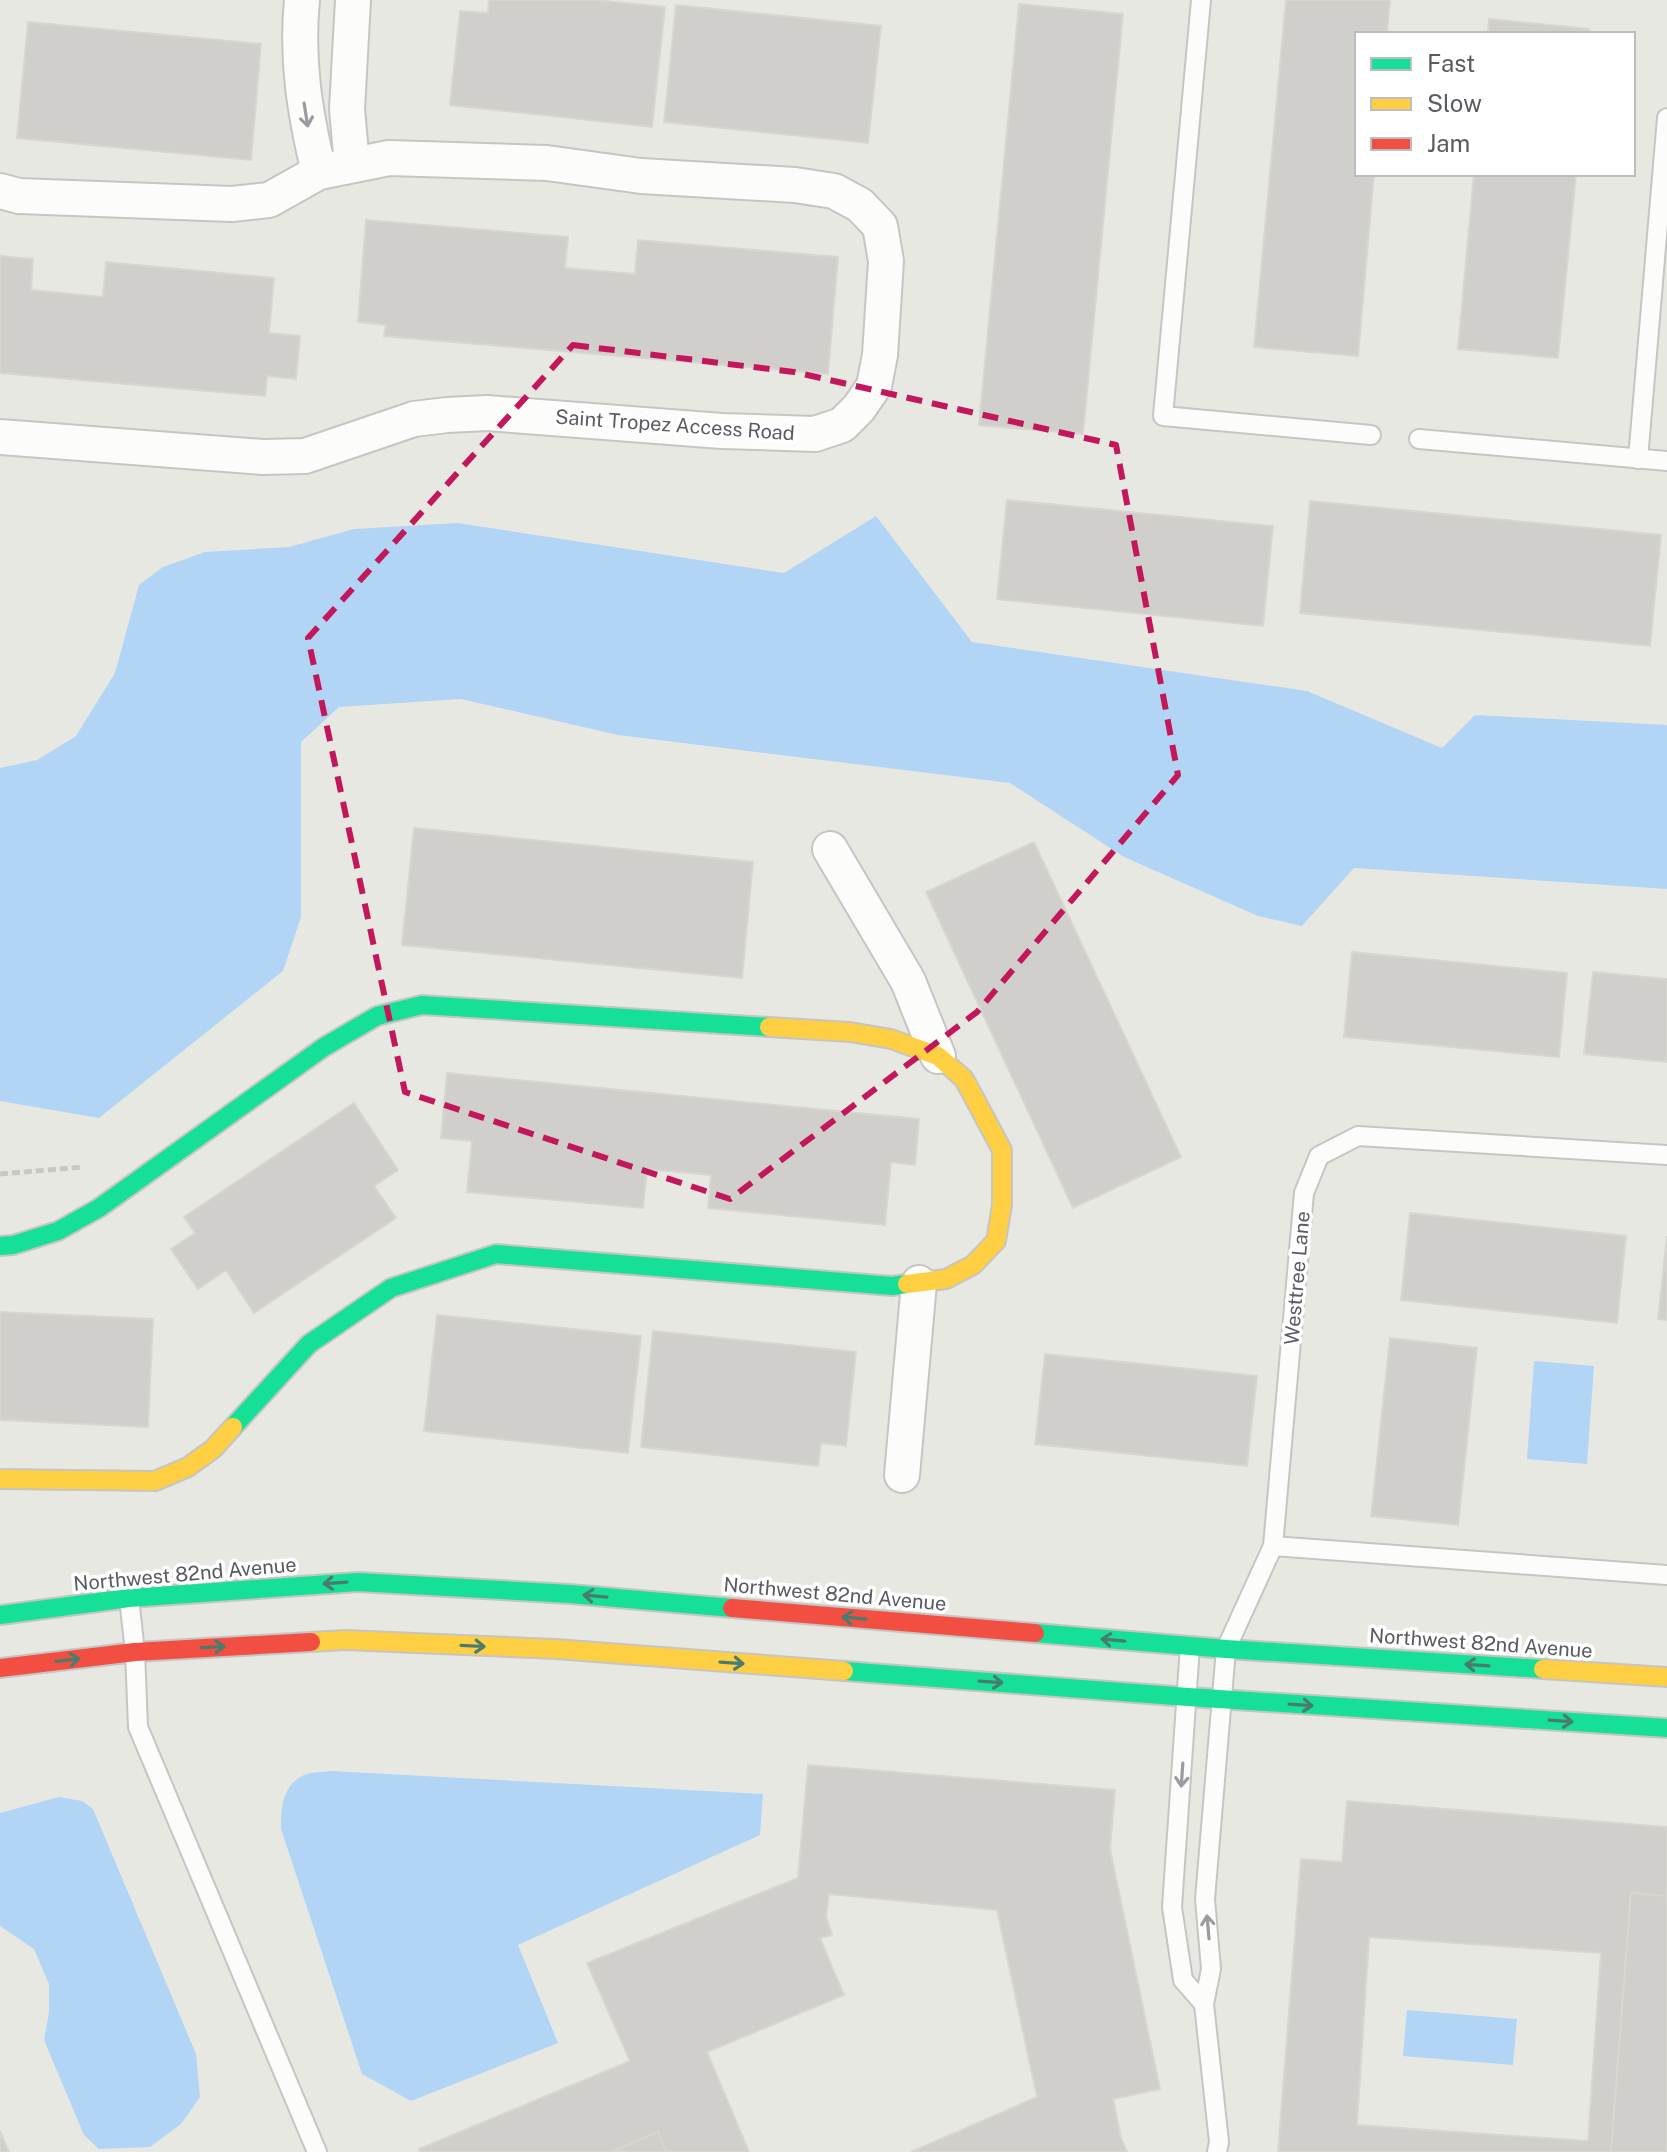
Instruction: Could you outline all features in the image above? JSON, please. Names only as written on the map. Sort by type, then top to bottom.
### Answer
[{"type":"street","points":[[302,0],[300,70],[309,133],[319,172]]},
{"type":"street","points":[[352,165],[347,109],[353,0]]},
{"type":"street","name":"Saint Tropez Access Road","points":[[0,191],[19,196],[232,204],[269,200],[319,172],[389,158],[547,163],[641,176],[795,185],[834,191],[860,205],[880,226],[886,261],[880,355],[874,386],[842,425],[815,434],[722,431],[487,413],[414,419],[305,456],[263,457],[0,437]]},
{"type":"street","points":[[830,849],[908,981],[938,1056]]},
{"type":"street","points":[[0,1246],[58,1231],[99,1208],[324,1047],[377,1016],[422,1005],[850,1032],[891,1039],[938,1056],[964,1079],[1002,1150],[1002,1205],[996,1241],[973,1265],[946,1279],[892,1286],[496,1254],[391,1288],[309,1344],[213,1449],[188,1467],[155,1481],[0,1479]]},
{"type":"street","points":[[902,1475],[919,1283]]},
{"type":"street","name":"Northwest 82nd Avenue","points":[[0,1615],[129,1598],[358,1582],[570,1594],[1226,1649],[1667,1677]]},
{"type":"street","points":[[0,1668],[135,1652],[345,1640],[556,1649],[1223,1700],[1667,1728]]},
{"type":"lane","points":[[1201,0],[1163,416],[1371,435]]},
{"type":"lane","points":[[1638,459],[1667,118]]},
{"type":"lane","points":[[1419,439],[1667,461]]},
{"type":"lane","name":"Westtree Lane","points":[[1226,1649],[1273,1546],[1304,1193],[1319,1156],[1358,1136],[1667,1155]]},
{"type":"lane","points":[[1273,1546],[1667,1575]]},
{"type":"lane","points":[[129,1598],[138,1727],[317,2152]]},
{"type":"lane","points":[[1190,1646],[1172,1907],[1183,1980],[1204,2004]]},
{"type":"lane","points":[[1217,2152],[1219,2142],[1204,2004],[1211,1969],[1205,1899],[1226,1649]]},
{"type":"path","points":[[0,1174],[80,1167],[104,1174],[128,1188]]},
{"type":"highlighted area","points":[[573,345],[794,372],[1116,445],[1178,775],[977,1012],[730,1199],[405,1092],[308,638]]},
{"type":"water","points":[[876,516],[972,642],[1307,691],[1442,748],[1475,715],[1667,725],[1667,889],[1354,868],[1302,926],[1258,916],[1124,857],[1010,783],[618,735],[461,699],[339,707],[301,742],[301,917],[283,971],[99,1118],[0,1101],[0,768],[37,760],[76,736],[115,673],[139,585],[163,567],[205,552],[289,547],[354,529],[457,523],[784,573]]},
{"type":"water","points":[[1534,1361],[1594,1366],[1587,1464],[1527,1459]]},
{"type":"water","points":[[331,1771],[763,1794],[760,1835],[518,1945],[558,2043],[411,2101],[362,2074],[281,1829],[282,1806],[291,1785],[307,1774]]},
{"type":"water","points":[[59,1797],[82,1801],[93,1809],[196,2054],[200,2097],[181,2124],[150,2147],[99,2149],[84,2135],[44,2040],[49,2012],[49,1984],[34,1949],[0,1926],[0,1813]]},
{"type":"water","points":[[1407,2010],[1517,2019],[1513,2065],[1403,2056]]},
{"type":"building","points":[[489,0],[595,0],[665,7],[652,127],[450,105],[460,11],[488,13]]},
{"type":"building","points":[[1286,0],[1390,0],[1387,32],[1355,32],[1355,176],[1374,176],[1358,356],[1254,347]]},
{"type":"building","points":[[1019,4],[1123,14],[1083,434],[979,425]]},
{"type":"building","points":[[676,5],[881,26],[868,143],[664,122]]},
{"type":"building","points":[[1489,19],[1589,29],[1589,32],[1488,32]]},
{"type":"building","points":[[28,22],[261,44],[251,160],[17,138]]},
{"type":"building","points":[[1474,176],[1576,176],[1558,358],[1458,349]]},
{"type":"building","points":[[366,220],[568,237],[565,268],[635,274],[638,240],[838,257],[828,374],[384,336],[386,325],[358,322]]},
{"type":"building","points":[[0,256],[33,259],[31,290],[103,297],[106,262],[274,278],[269,333],[300,336],[296,379],[267,376],[265,396],[0,373]]},
{"type":"building","points":[[1007,500],[1273,526],[1263,626],[997,599]]},
{"type":"building","points":[[1310,501],[1661,535],[1650,646],[1300,613]]},
{"type":"building","points":[[414,828],[753,862],[742,978],[402,945]]},
{"type":"building","points":[[1034,842],[1181,1157],[1073,1208],[926,892]]},
{"type":"building","points":[[1352,952],[1567,973],[1559,1057],[1344,1037]]},
{"type":"building","points":[[1593,972],[1667,979],[1667,1062],[1584,1054]]},
{"type":"building","points":[[447,1073],[919,1119],[915,1165],[891,1162],[885,1225],[708,1208],[711,1175],[647,1169],[643,1208],[467,1192],[472,1141],[441,1138]]},
{"type":"building","points":[[354,1103],[398,1170],[374,1186],[396,1218],[254,1313],[226,1270],[198,1289],[171,1249],[195,1233],[184,1217]]},
{"type":"building","points":[[1410,1213],[1626,1236],[1617,1323],[1401,1300]]},
{"type":"building","points":[[1667,1236],[1667,1320],[1658,1319]]},
{"type":"building","points":[[0,1312],[153,1319],[148,1427],[0,1420]]},
{"type":"building","points":[[437,1315],[641,1336],[628,1453],[424,1431]]},
{"type":"building","points":[[653,1331],[856,1352],[846,1446],[821,1443],[818,1466],[641,1447]]},
{"type":"building","points":[[1390,1338],[1477,1348],[1458,1525],[1371,1516]]},
{"type":"building","points":[[1045,1354],[1257,1376],[1247,1466],[1035,1444]]},
{"type":"building","points":[[808,1765],[1115,1790],[1110,1849],[1160,2089],[1113,2099],[1127,2152],[911,2152],[1037,2097],[997,1910],[829,1894],[826,1916],[832,1935],[820,1938],[844,1995],[707,2052],[749,2152],[666,2152],[658,2132],[612,2152],[420,2152],[419,2149],[630,2061],[587,1963],[798,1878]]},
{"type":"building","points":[[1347,1801],[1667,1827],[1667,1896],[1631,1893],[1611,2152],[1278,2152],[1301,1859],[1342,1862]],"holes":[[[1369,1937],[1601,1953],[1588,2141],[1357,2125]]]},
{"type":"building","points":[[1631,1893],[1667,1896],[1667,2152],[1611,2152]]},
{"type":"building","points":[[0,2131],[9,2152],[0,2152]]},
{"type":"building","points":[[658,2132],[666,2152],[612,2152]]},
{"type":"traffic: fast","points":[[0,1246],[58,1231],[99,1208],[324,1047],[377,1016],[422,1005],[769,1027]]},
{"type":"traffic: fast","points":[[233,1427],[309,1344],[391,1288],[496,1254],[892,1286],[907,1284]]},
{"type":"traffic: fast","points":[[0,1615],[129,1598],[358,1582],[570,1594],[732,1608]]},
{"type":"traffic: fast","points":[[1035,1633],[1226,1649],[1543,1669]]},
{"type":"traffic: fast","points":[[844,1671],[1667,1728]]},
{"type":"traffic: slow","points":[[769,1027],[850,1032],[891,1039],[938,1056],[964,1079],[1002,1150],[1002,1205],[996,1241],[973,1265],[946,1279],[907,1284]]},
{"type":"traffic: slow","points":[[0,1479],[155,1481],[188,1467],[213,1449],[233,1427]]},
{"type":"traffic: slow","points":[[311,1642],[345,1640],[556,1649],[844,1671]]},
{"type":"traffic: slow","points":[[1543,1669],[1667,1677]]},
{"type":"traffic: jam","points":[[732,1608],[1035,1633]]},
{"type":"traffic: jam","points":[[0,1668],[135,1652],[311,1642]]}]
